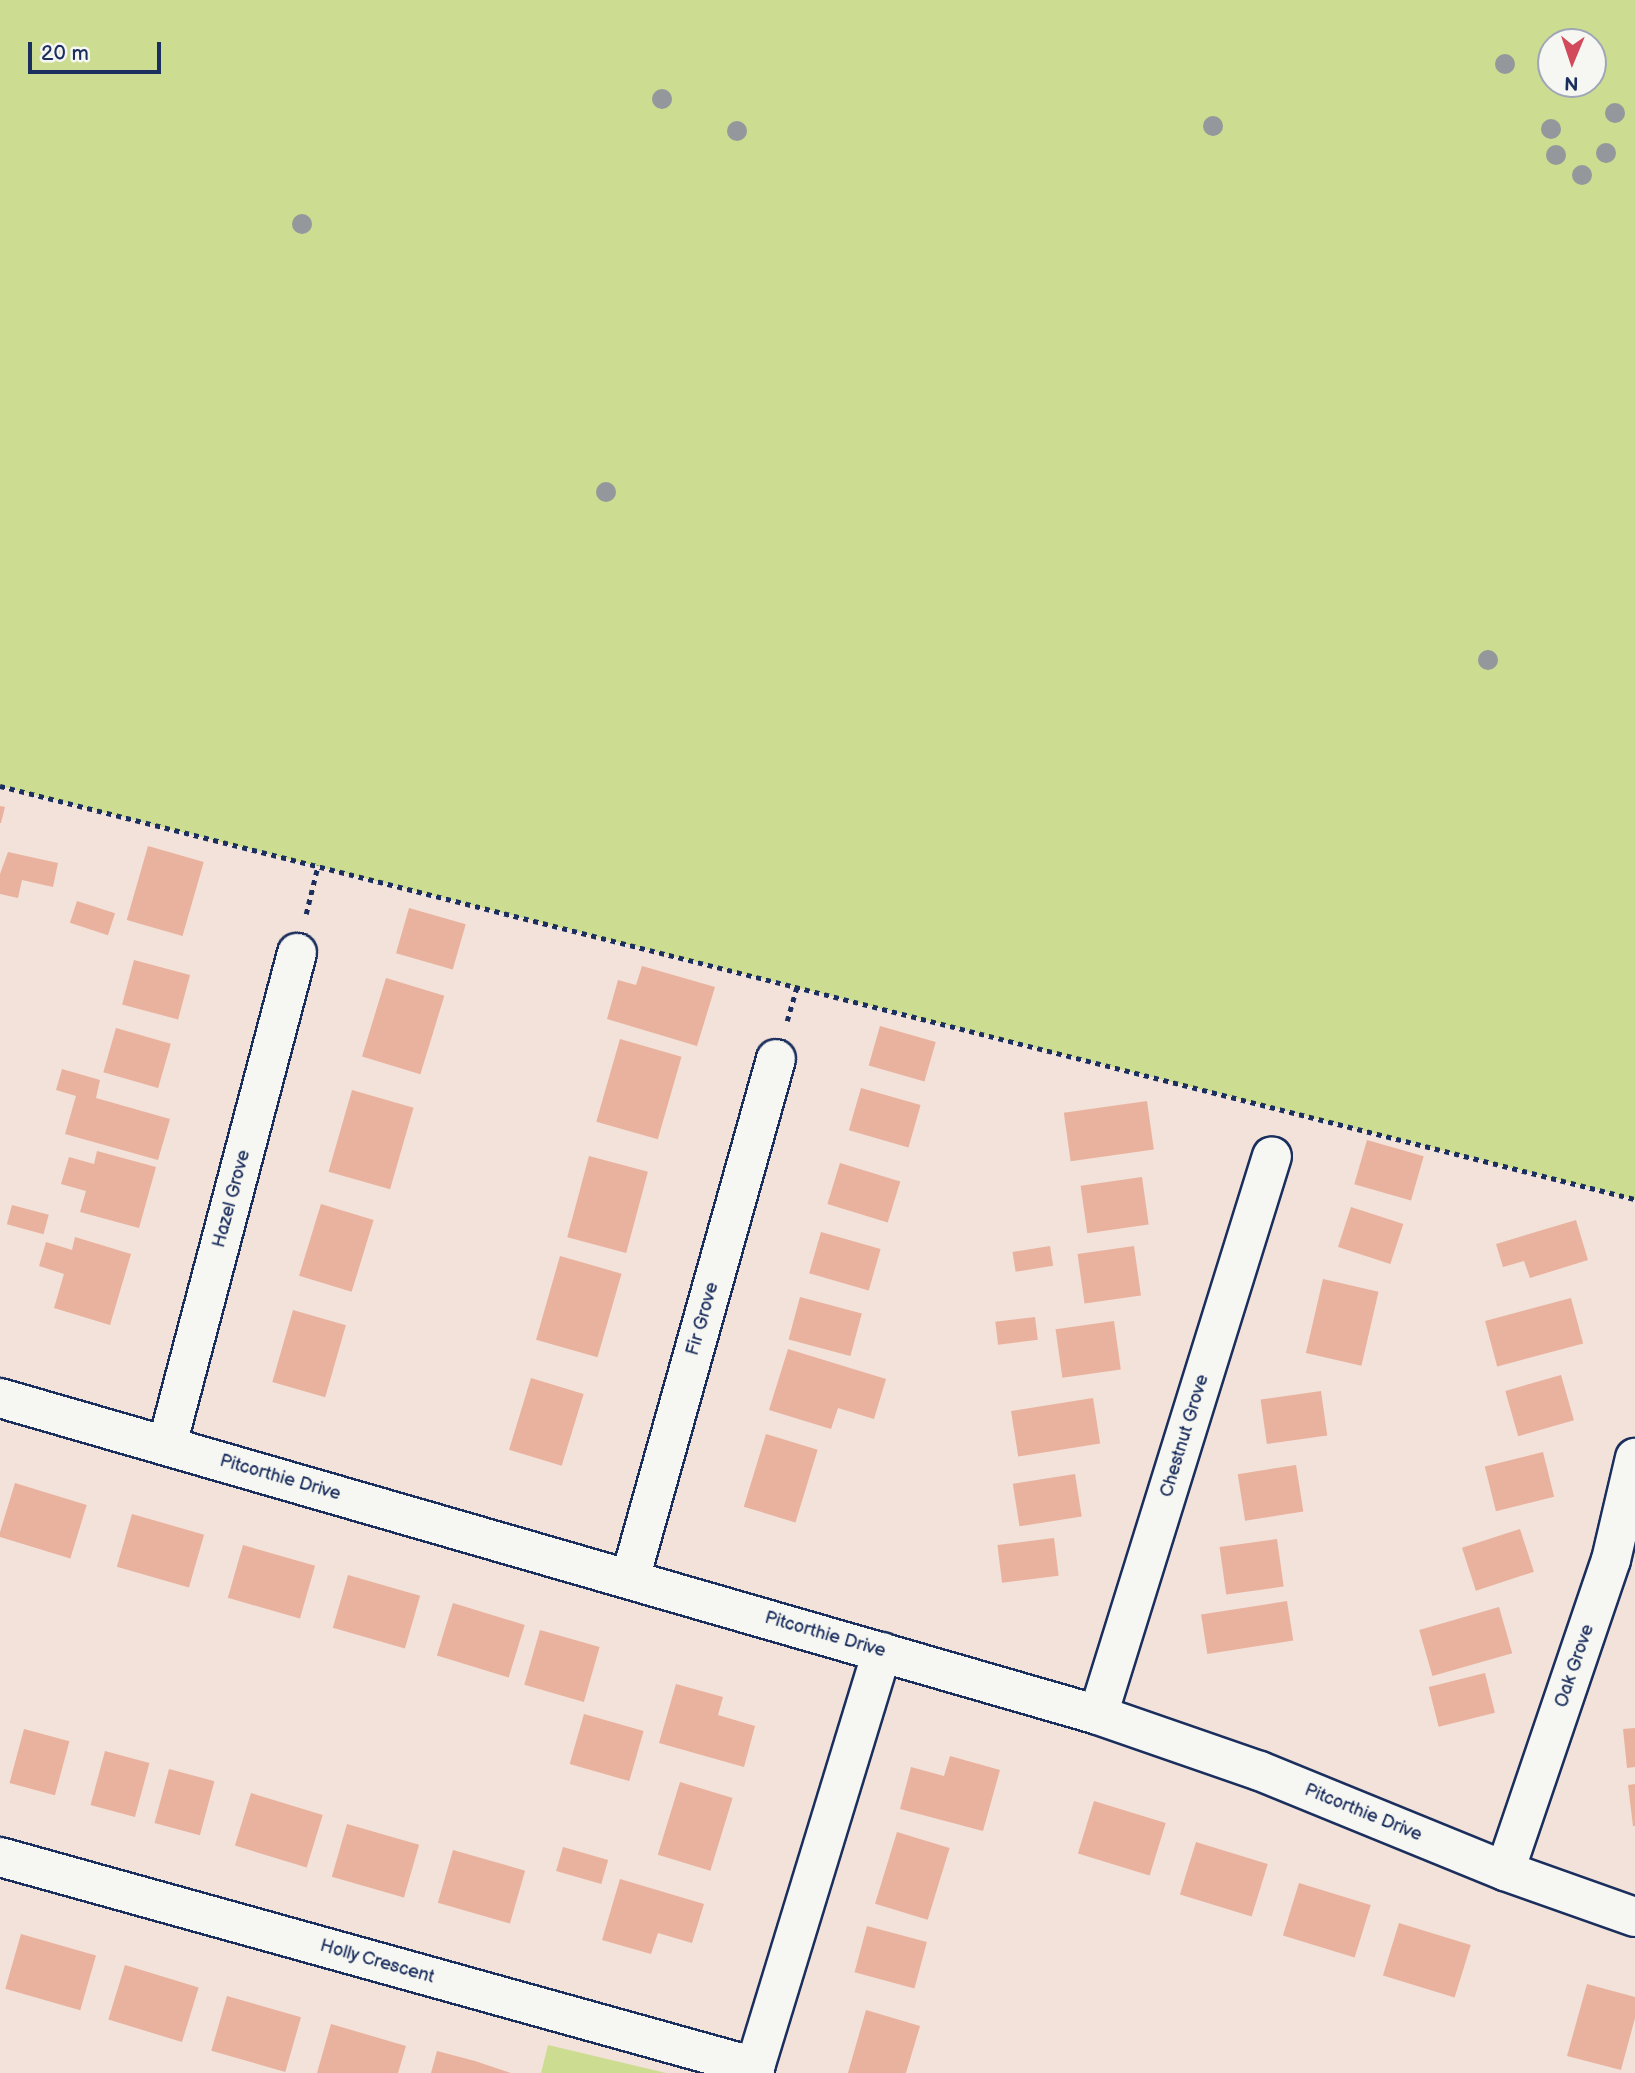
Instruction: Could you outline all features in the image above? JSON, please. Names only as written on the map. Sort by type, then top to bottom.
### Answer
[{"type":"street","name":"Hazel Grove","points":[[167,1445],[297,953]]},
{"type":"street","name":"Fir Grove","points":[[630,1579],[776,1059]]},
{"type":"street","name":"Chestnut Grove","points":[[1098,1715],[1272,1156]]},
{"type":"street","name":"Pitcorthie Drive","points":[[0,1398],[1098,1715],[1259,1771],[1505,1871],[1635,1917]]},
{"type":"street","name":"Oak Grove","points":[[1505,1871],[1611,1560],[1635,1458]]},
{"type":"street","name":"Holly Crescent","points":[[0,1857],[754,2070],[882,1652]]},
{"type":"path","points":[[0,786],[1635,1199]]},
{"type":"path","points":[[297,953],[318,865]]},
{"type":"green space","points":[[0,0],[1635,0],[1635,1199],[0,786]]},
{"type":"green space","points":[[548,2045],[666,2073],[541,2073]]},
{"type":"building","points":[[0,806],[5,807],[1,823],[0,823]]},
{"type":"building","points":[[148,846],[204,862],[183,936],[127,920]]},
{"type":"building","points":[[8,852],[58,863],[53,887],[22,880],[18,898],[0,894],[0,874]]},
{"type":"building","points":[[77,901],[115,913],[108,935],[70,923]]},
{"type":"building","points":[[409,908],[466,924],[453,969],[396,953]]},
{"type":"building","points":[[134,960],[190,975],[178,1019],[122,1004]]},
{"type":"building","points":[[642,966],[715,987],[697,1046],[607,1019],[618,980],[636,985]]},
{"type":"building","points":[[386,978],[444,996],[420,1074],[362,1056]]},
{"type":"building","points":[[880,1026],[936,1042],[924,1081],[869,1065]]},
{"type":"building","points":[[116,1028],[171,1044],[158,1088],[103,1072]]},
{"type":"building","points":[[620,1039],[682,1057],[658,1139],[596,1122]]},
{"type":"building","points":[[62,1069],[100,1080],[96,1098],[170,1119],[158,1160],[65,1134],[76,1096],[56,1090]]},
{"type":"building","points":[[861,1088],[921,1105],[908,1147],[849,1130]]},
{"type":"building","points":[[352,1090],[414,1108],[390,1189],[329,1172]]},
{"type":"building","points":[[1147,1101],[1154,1150],[1071,1161],[1064,1113]]},
{"type":"building","points":[[1367,1140],[1424,1156],[1411,1200],[1354,1184]]},
{"type":"building","points":[[97,1151],[156,1167],[139,1228],[80,1212],[86,1191],[61,1184],[69,1157],[94,1164]]},
{"type":"building","points":[[589,1156],[648,1172],[626,1253],[567,1237]]},
{"type":"building","points":[[840,1163],[900,1181],[888,1223],[827,1204]]},
{"type":"building","points":[[1142,1177],[1149,1225],[1087,1233],[1081,1186]]},
{"type":"building","points":[[321,1204],[374,1220],[352,1292],[299,1276]]},
{"type":"building","points":[[12,1205],[49,1215],[44,1234],[7,1224]]},
{"type":"building","points":[[1351,1207],[1403,1224],[1390,1264],[1338,1247]]},
{"type":"building","points":[[1576,1220],[1588,1260],[1530,1278],[1524,1261],[1503,1267],[1496,1244]]},
{"type":"building","points":[[821,1232],[881,1249],[869,1290],[809,1273]]},
{"type":"building","points":[[75,1237],[131,1254],[110,1325],[54,1308],[64,1274],[39,1266],[46,1242],[72,1250]]},
{"type":"building","points":[[1050,1246],[1053,1266],[1016,1272],[1012,1252]]},
{"type":"building","points":[[1134,1246],[1141,1296],[1085,1303],[1078,1254]]},
{"type":"building","points":[[560,1256],[622,1274],[598,1357],[536,1340]]},
{"type":"building","points":[[1323,1279],[1379,1292],[1361,1366],[1306,1353]]},
{"type":"building","points":[[800,1297],[862,1314],[850,1356],[789,1340]]},
{"type":"building","points":[[1571,1298],[1583,1343],[1497,1366],[1485,1321]]},
{"type":"building","points":[[293,1310],[346,1325],[325,1397],[272,1382]]},
{"type":"building","points":[[1035,1317],[1038,1340],[998,1345],[995,1322]]},
{"type":"building","points":[[1114,1321],[1121,1370],[1062,1378],[1056,1329]]},
{"type":"building","points":[[788,1349],[886,1379],[874,1419],[838,1408],[831,1429],[769,1410]]},
{"type":"building","points":[[1561,1375],[1574,1420],[1518,1436],[1505,1391]]},
{"type":"building","points":[[531,1378],[584,1394],[562,1466],[509,1450]]},
{"type":"building","points":[[1321,1391],[1327,1436],[1267,1444],[1261,1399]]},
{"type":"building","points":[[1093,1398],[1100,1443],[1018,1456],[1011,1411]]},
{"type":"building","points":[[766,1434],[818,1450],[795,1522],[744,1507]]},
{"type":"building","points":[[1543,1452],[1554,1497],[1496,1511],[1485,1467]]},
{"type":"building","points":[[1296,1465],[1303,1511],[1245,1521],[1238,1474]]},
{"type":"building","points":[[1075,1474],[1082,1516],[1020,1526],[1013,1484]]},
{"type":"building","points":[[15,1483],[87,1505],[70,1558],[0,1537]]},
{"type":"building","points":[[132,1514],[204,1535],[189,1588],[117,1567]]},
{"type":"building","points":[[1520,1529],[1534,1572],[1476,1591],[1462,1548]]},
{"type":"building","points":[[1054,1538],[1059,1576],[1002,1583],[997,1545]]},
{"type":"building","points":[[1277,1539],[1284,1587],[1226,1595],[1220,1547]]},
{"type":"building","points":[[243,1545],[315,1566],[300,1619],[228,1598]]},
{"type":"building","points":[[348,1575],[420,1596],[405,1649],[333,1628]]},
{"type":"building","points":[[1287,1601],[1293,1641],[1207,1654],[1201,1615]]},
{"type":"building","points":[[453,1603],[525,1625],[509,1678],[437,1656]]},
{"type":"building","points":[[1499,1607],[1512,1653],[1432,1676],[1419,1630]]},
{"type":"building","points":[[540,1630],[600,1647],[584,1702],[524,1685]]},
{"type":"building","points":[[1485,1673],[1495,1713],[1439,1727],[1429,1687]]},
{"type":"building","points":[[676,1684],[723,1697],[718,1715],[755,1726],[744,1767],[659,1743]]},
{"type":"building","points":[[584,1714],[644,1731],[629,1781],[570,1764]]},
{"type":"building","points":[[1635,1728],[1635,1767],[1627,1768],[1623,1729]]},
{"type":"building","points":[[24,1729],[69,1741],[55,1795],[10,1783]]},
{"type":"building","points":[[105,1751],[149,1763],[135,1817],[91,1805]]},
{"type":"building","points":[[950,1756],[1000,1770],[983,1831],[900,1809],[911,1767],[944,1776]]},
{"type":"building","points":[[169,1769],[214,1781],[200,1835],[155,1823]]},
{"type":"building","points":[[680,1782],[733,1798],[710,1871],[658,1855]]},
{"type":"building","points":[[1635,1784],[1635,1826],[1633,1826],[1628,1785]]},
{"type":"building","points":[[251,1793],[323,1815],[307,1868],[235,1846]]},
{"type":"building","points":[[1094,1801],[1166,1823],[1150,1876],[1078,1854]]},
{"type":"building","points":[[347,1824],[419,1845],[404,1898],[332,1877]]},
{"type":"building","points":[[897,1832],[950,1848],[928,1920],[875,1904]]},
{"type":"building","points":[[1196,1842],[1268,1864],[1252,1917],[1180,1895]]},
{"type":"building","points":[[563,1847],[608,1860],[601,1884],[556,1871]]},
{"type":"building","points":[[453,1850],[525,1871],[510,1924],[438,1903]]},
{"type":"building","points":[[620,1879],[704,1904],[692,1943],[658,1933],[651,1954],[602,1940]]},
{"type":"building","points":[[1299,1883],[1371,1905],[1355,1958],[1283,1936]]},
{"type":"building","points":[[1399,1923],[1471,1945],[1455,1998],[1383,1976]]},
{"type":"building","points":[[867,1926],[927,1942],[914,1988],[855,1972]]},
{"type":"building","points":[[21,1934],[96,1955],[80,2010],[5,1989]]},
{"type":"building","points":[[125,1965],[199,1988],[182,2042],[108,2020]]},
{"type":"building","points":[[1587,1984],[1635,1997],[1635,2018],[1621,2070],[1567,2056]]},
{"type":"building","points":[[227,1996],[301,2017],[285,2072],[211,2051]]},
{"type":"building","points":[[866,2010],[920,2026],[906,2073],[848,2073]]},
{"type":"building","points":[[331,2024],[406,2046],[398,2073],[317,2073]]},
{"type":"building","points":[[437,2051],[475,2061],[511,2073],[431,2073]]}]
